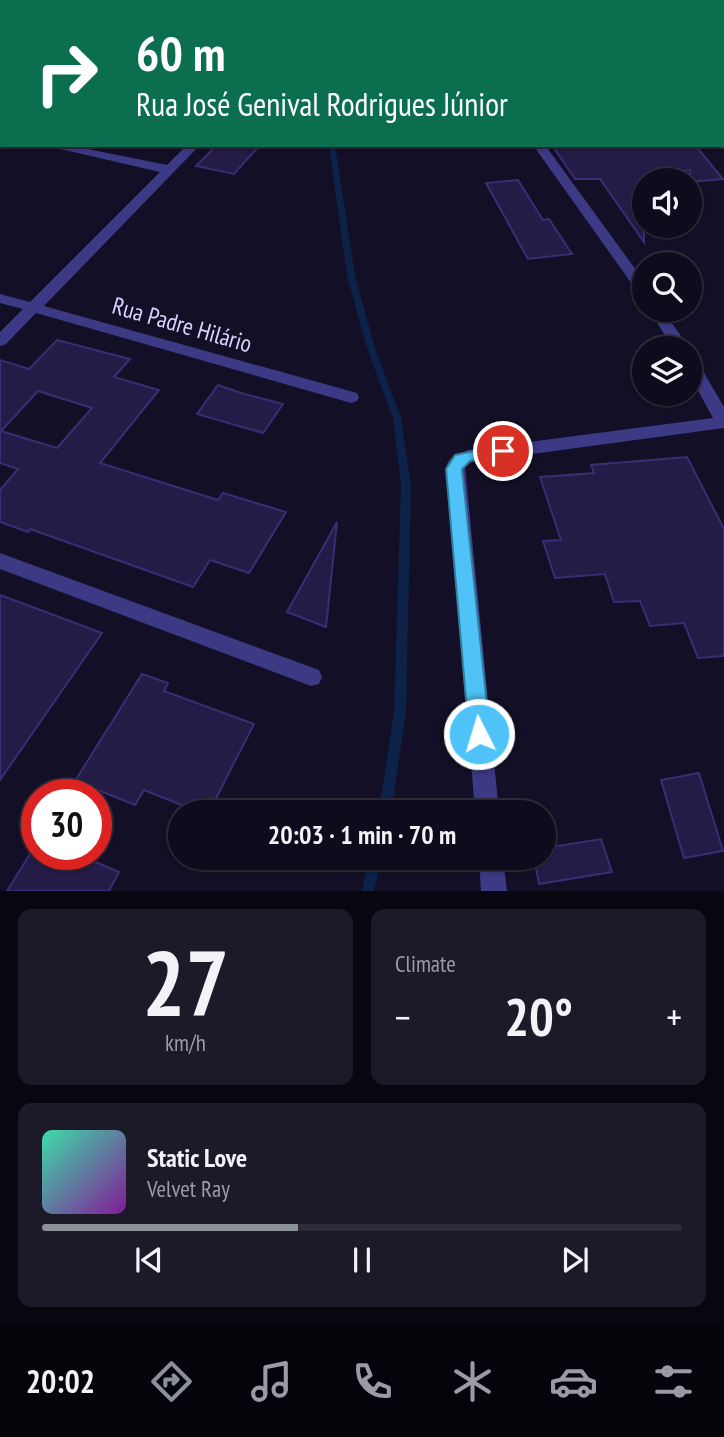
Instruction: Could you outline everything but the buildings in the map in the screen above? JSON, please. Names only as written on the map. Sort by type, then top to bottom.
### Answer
[{"type":"street","points":[[59,147],[171,170]]},
{"type":"street","points":[[0,341],[192,147]]},
{"type":"street","points":[[540,147],[632,274]]},
{"type":"street","name":"Rua Padre Hilário","points":[[0,298],[351,397]]},
{"type":"street","points":[[486,800],[454,469],[461,459],[476,455],[724,422],[702,384]]},
{"type":"street","points":[[0,561],[311,677]]},
{"type":"street","points":[[492,870],[494,891]]},
{"type":"waterway","points":[[332,147],[351,276],[371,348],[397,418],[406,485],[400,712],[387,800]]},
{"type":"waterway","points":[[368,891],[372,870]]},
{"type":"route","points":[[479,734],[454,469],[461,459],[468,456],[503,451]]}]
